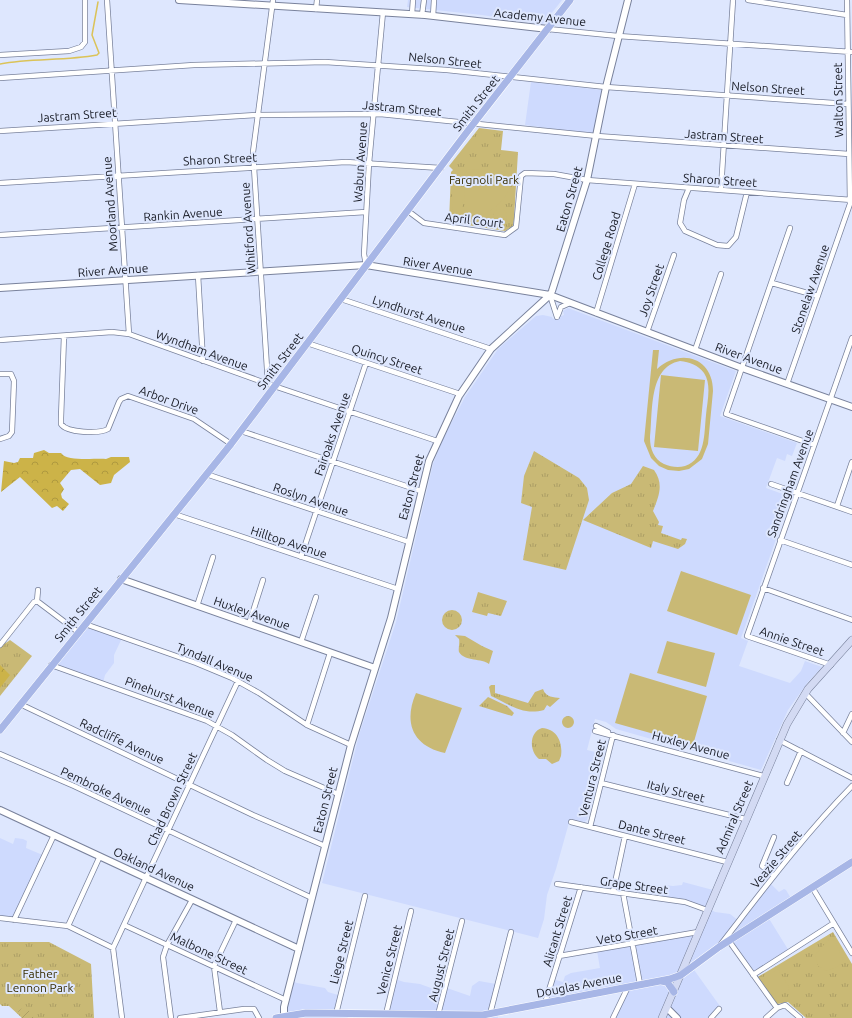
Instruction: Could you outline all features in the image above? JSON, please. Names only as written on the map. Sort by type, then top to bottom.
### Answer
[{"type":"main road","name":"Smith Street","points":[[0,730],[231,444],[271,385],[307,343],[570,0]]},
{"type":"main road","name":"Admiral Street","points":[[662,1018],[745,819],[790,718],[806,693],[849,649],[852,640]]},
{"type":"main road","name":"Douglas Avenue","points":[[276,1018],[287,1016],[336,1014],[346,1016],[386,1014],[455,1016],[490,1014],[499,1015],[545,1003],[661,980],[681,974],[719,947],[852,863]]},
{"type":"main road","points":[[661,980],[667,982],[674,992]]},
{"type":"street","points":[[0,55],[69,51],[81,47],[85,42],[85,0]]},
{"type":"street","name":"Moorland Avenue","points":[[107,0],[128,334]]},
{"type":"street","name":"Academy Avenue","points":[[179,0],[273,3],[316,9],[412,14],[618,36],[850,52]]},
{"type":"street","points":[[316,9],[317,0]]},
{"type":"street","points":[[412,14],[414,0]]},
{"type":"street","points":[[422,15],[424,0]]},
{"type":"street","points":[[432,16],[434,0]]},
{"type":"street","name":"Eaton Street","points":[[287,1016],[283,1010],[298,949],[351,745],[391,618],[427,465],[460,394],[491,349],[550,296],[587,180],[606,87],[628,0]]},
{"type":"street","points":[[721,190],[732,44],[733,0]]},
{"type":"street","points":[[748,0],[848,15]]},
{"type":"street","name":"Walton Street","points":[[847,0],[850,52],[848,104],[851,200]]},
{"type":"street","name":"Whitford Avenue","points":[[271,385],[260,271],[253,152],[273,3]]},
{"type":"street","name":"Wabun Avenue","points":[[366,265],[364,254],[369,163],[383,12]]},
{"type":"street","name":"Nelson Street","points":[[0,78],[264,63],[325,62],[378,64],[447,70],[510,78],[606,87],[848,104]]},
{"type":"street","name":"Jastram Street","points":[[0,130],[257,116],[373,114],[597,136],[849,154]]},
{"type":"street","name":"Sharon Street","points":[[0,183],[346,162],[441,168]]},
{"type":"street","name":"April Court","points":[[408,211],[424,223],[505,235],[513,231],[518,221],[522,175],[525,173],[554,174],[587,180]]},
{"type":"street","name":"Sharon Street","points":[[587,180],[851,200]]},
{"type":"street","name":"College Road","points":[[596,313],[635,184]]},
{"type":"street","points":[[689,188],[684,200],[680,223],[685,231],[717,245],[728,246],[736,237],[747,192]]},
{"type":"street","name":"Stonelaw Avenue","points":[[787,384],[851,200]]},
{"type":"street","name":"Rankin Avenue","points":[[0,235],[366,212]]},
{"type":"street","points":[[790,228],[726,414],[814,445]]},
{"type":"street","name":"Joy Street","points":[[647,332],[674,255]]},
{"type":"street","name":"River Avenue","points":[[0,288],[366,265],[550,296],[742,368],[852,407]]},
{"type":"street","points":[[695,350],[721,274]]},
{"type":"street","points":[[198,276],[204,361]]},
{"type":"street","points":[[772,283],[818,296]]},
{"type":"street","points":[[550,296],[558,317],[561,307],[570,303]]},
{"type":"street","name":"Lyndhurst Avenue","points":[[340,299],[491,349]]},
{"type":"street","name":"Wyndham Avenue","points":[[0,340],[112,332],[128,334],[271,385],[437,441]]},
{"type":"street","name":"Arbor Drive","points":[[64,336],[61,424],[65,428],[101,432],[108,429],[119,402],[121,399],[128,396],[194,419],[231,444]]},
{"type":"street","name":"Sandringham Avenue","points":[[747,636],[852,338]]},
{"type":"street","name":"Quincy Street","points":[[307,343],[460,394]]},
{"type":"street","name":"Fairoaks Avenue","points":[[301,557],[366,362]]},
{"type":"street","points":[[0,374],[11,374],[14,381],[12,432],[10,436],[0,439]]},
{"type":"street","points":[[241,431],[421,491]]},
{"type":"street","points":[[837,506],[852,462]]},
{"type":"street","name":"Roslyn Avenue","points":[[206,474],[409,542]]},
{"type":"street","points":[[771,484],[852,512]]},
{"type":"street","name":"Hilltop Avenue","points":[[174,514],[398,589]]},
{"type":"street","points":[[780,540],[852,565]]},
{"type":"street","points":[[197,606],[213,557]]},
{"type":"street","name":"Huxley Avenue","points":[[121,579],[374,668]]},
{"type":"street","points":[[249,624],[263,580]]},
{"type":"street","points":[[763,588],[852,620]]},
{"type":"street","points":[[37,601],[38,590]]},
{"type":"street","points":[[301,642],[316,596]]},
{"type":"street","points":[[37,601],[78,632]]},
{"type":"street","points":[[0,645],[34,602],[37,601]]},
{"type":"street","name":"Tyndall Avenue","points":[[85,624],[196,663],[238,681],[307,725],[351,745]]},
{"type":"street","name":"Annie Street","points":[[747,636],[831,666]]},
{"type":"street","points":[[307,725],[330,653]]},
{"type":"street","name":"Pinehurst Avenue","points":[[51,665],[189,713],[217,726],[285,771],[338,794]]},
{"type":"street","name":"Chad Brown Street","points":[[113,948],[238,681]]},
{"type":"street","points":[[806,693],[852,742]]},
{"type":"street","name":"Radcliffe Avenue","points":[[20,704],[190,783],[253,815],[325,846]]},
{"type":"street","points":[[843,733],[852,714]]},
{"type":"street","name":"Huxley Avenue","points":[[596,726],[613,735]]},
{"type":"street","name":"Huxley Avenue","points":[[595,731],[764,776]]},
{"type":"street","name":"Ventura Street","points":[[590,827],[613,735]]},
{"type":"street","points":[[779,740],[852,778]]},
{"type":"street","points":[[787,783],[802,751]]},
{"type":"street","name":"Pembroke Avenue","points":[[0,754],[312,898]]},
{"type":"street","name":"Italy Street","points":[[601,783],[745,819]]},
{"type":"street","name":"Veazie Street","points":[[719,947],[774,876],[829,810],[852,786]]},
{"type":"street","name":"Oakland Avenue","points":[[0,810],[298,949]]},
{"type":"street","name":"Dante Street","points":[[571,822],[727,862]]},
{"type":"street","points":[[14,920],[54,835]]},
{"type":"street","points":[[613,892],[625,836]]},
{"type":"street","points":[[774,837],[762,866],[774,876]]},
{"type":"street","points":[[68,926],[100,856]]},
{"type":"street","name":"Grape Street","points":[[558,884],[685,902],[707,910]]},
{"type":"street","name":"Alicant Street","points":[[545,1003],[581,887]]},
{"type":"street","points":[[812,887],[852,953]]},
{"type":"street","points":[[623,893],[640,984]]},
{"type":"street","name":"Liege Street","points":[[336,1014],[365,896]]},
{"type":"street","points":[[171,1018],[163,957],[167,945],[192,900]]},
{"type":"street","name":"Venice Street","points":[[386,1014],[411,911]]},
{"type":"street","points":[[0,918],[68,926],[113,948],[122,1018]]},
{"type":"street","points":[[220,1012],[214,966],[236,920]]},
{"type":"street","name":"August Street","points":[[438,1015],[462,921]]},
{"type":"street","points":[[753,975],[834,923]]},
{"type":"street","name":"Malbone Street","points":[[124,924],[286,1000]]},
{"type":"street","points":[[490,1014],[511,932]]},
{"type":"street","name":"Veto Street","points":[[559,956],[698,932]]},
{"type":"street","points":[[729,941],[777,1008]]},
{"type":"street","points":[[613,1018],[628,986]]},
{"type":"street","points":[[766,1018],[777,1008],[787,1005],[798,1016]]},
{"type":"street","points":[[667,1008],[677,1018]]},
{"type":"street","points":[[180,1018],[254,1009],[259,1018]]},
{"type":"street","points":[[711,1018],[719,1009]]},
{"type":"shaded area","points":[[408,0],[562,0],[543,24],[482,15],[407,7]]},
{"type":"shaded area","points":[[531,82],[602,90],[593,134],[525,125]]},
{"type":"shaded area","points":[[568,308],[736,371],[720,416],[797,443],[792,456],[787,454],[785,461],[777,458],[766,488],[791,497],[741,638],[748,641],[739,666],[790,683],[801,671],[805,661],[822,667],[808,682],[788,710],[761,770],[616,729],[606,722],[595,719],[587,750],[604,754],[587,820],[584,822],[570,819],[547,895],[544,919],[538,938],[322,883],[359,735],[396,622],[433,464],[443,439],[465,397],[498,349],[536,316],[543,315],[552,317],[553,319],[564,315],[563,311]]},
{"type":"shaded area","points":[[83,625],[122,638],[114,655],[114,663],[105,675],[103,683],[51,663]]},
{"type":"shaded area","points":[[0,838],[13,844],[15,838],[23,839],[27,841],[26,848],[45,856],[15,920],[0,919]]},
{"type":"shaded area","points":[[683,882],[713,890],[707,907],[715,912],[730,914],[739,921],[770,883],[779,892],[784,889],[786,890],[792,900],[768,917],[789,951],[751,977],[727,942],[692,967],[722,1009],[717,1009],[709,1018],[612,1018],[627,988],[546,1002],[552,979],[563,982],[565,976],[571,973],[600,968],[597,951],[696,932],[704,912],[686,903],[662,898],[664,885],[682,885]]},
{"type":"shaded area","points":[[395,979],[420,984],[442,992],[444,987],[470,996],[472,986],[479,981],[496,984],[489,1012],[497,1012],[498,1018],[454,1018],[387,1014]]},
{"type":"shaded area","points":[[289,980],[325,988],[328,992],[338,995],[334,1011],[345,1013],[348,1018],[278,1018],[280,1017],[281,1007]]},
{"type":"green space","name":"Fargnoli Park","points":[[479,128],[503,131],[501,150],[518,152],[513,226],[505,231],[449,222],[451,172],[453,170],[449,166]]},
{"type":"green space","points":[[469,169],[508,172],[511,174],[510,185],[505,196],[497,206],[485,213],[465,215],[464,173]]},
{"type":"green space","points":[[452,181],[461,181],[461,195],[452,195]]},
{"type":"green space","points":[[453,198],[463,198],[462,217],[452,216]]},
{"type":"green space","points":[[500,209],[505,211],[507,216],[505,221],[500,223],[495,221],[493,216],[495,211]]},
{"type":"green space","points":[[653,350],[659,350],[657,369],[675,359],[694,359],[707,370],[712,379],[713,391],[708,444],[702,459],[689,469],[679,471],[668,470],[659,466],[651,458],[644,441]],"holes":[[[680,361],[690,363],[702,370],[708,383],[708,399],[703,445],[700,452],[692,463],[685,466],[674,467],[661,462],[655,456],[652,450],[650,438],[652,404],[657,381],[662,372],[670,365]]]},
{"type":"green space","points":[[661,375],[705,380],[698,451],[654,447]]},
{"type":"green space","points":[[44,450],[49,453],[61,453],[64,456],[75,459],[129,457],[130,462],[114,475],[111,483],[100,485],[80,469],[71,470],[60,483],[64,489],[61,494],[62,498],[69,504],[63,511],[57,506],[52,508],[20,477],[1,492],[4,461],[14,463],[18,462],[20,458],[33,458],[34,453]]},
{"type":"green space","points":[[534,451],[579,478],[587,488],[589,500],[566,570],[523,560],[532,507],[521,503],[524,476]]},
{"type":"green space","points":[[643,466],[654,470],[659,480],[660,490],[653,511],[659,522],[658,525],[663,526],[661,533],[681,540],[682,538],[687,539],[685,544],[678,549],[653,541],[651,548],[583,520],[612,493],[631,484]]},
{"type":"green space","points":[[681,571],[751,595],[737,635],[667,611]]},
{"type":"green space","points":[[478,592],[507,601],[501,616],[488,613],[487,616],[472,612]]},
{"type":"green space","points":[[452,610],[459,613],[462,620],[459,627],[452,630],[445,627],[442,620],[445,613]]},
{"type":"green space","points":[[455,635],[465,636],[493,651],[489,664],[482,661],[469,659],[462,655],[459,652],[459,639]]},
{"type":"green space","points":[[10,640],[32,656],[0,696],[0,647]]},
{"type":"green space","points":[[667,641],[715,653],[706,687],[657,673]]},
{"type":"green space","points":[[0,665],[10,675],[0,688]]},
{"type":"green space","points":[[630,673],[707,696],[693,745],[615,723]]},
{"type":"green space","points":[[491,685],[495,685],[495,693],[528,703],[535,692],[543,689],[548,696],[560,698],[550,707],[547,705],[544,710],[523,710],[510,706],[491,696],[489,687]]},
{"type":"green space","points":[[416,693],[462,708],[445,753],[434,750],[425,745],[418,739],[414,732],[411,723],[411,714],[412,704]]},
{"type":"green space","points":[[488,697],[507,706],[514,713],[512,716],[479,706]]},
{"type":"green space","points":[[566,716],[570,716],[574,722],[570,728],[566,728],[562,724],[562,720]]},
{"type":"green space","points":[[542,728],[552,731],[560,741],[561,756],[559,761],[552,764],[546,759],[539,759],[533,751],[533,737],[538,730]]},
{"type":"green space","points":[[833,932],[852,964],[852,1018],[806,1018],[788,1002],[772,1005],[756,978]]},
{"type":"green space","points":[[828,940],[835,941],[844,962],[837,967],[826,971],[818,966],[815,955]]},
{"type":"green space","name":"Father Lennon Park","points":[[0,942],[49,942],[91,964],[94,1018],[22,1018],[9,1006],[2,1006],[0,1004]]},
{"type":"green space","points":[[778,969],[790,989],[775,999],[762,980]]},
{"type":"green space","points":[[26,1006],[34,1018],[22,1018],[18,1011]]},
{"type":"waterway","points":[[0,64],[97,55],[99,53],[92,35],[98,2]]}]
